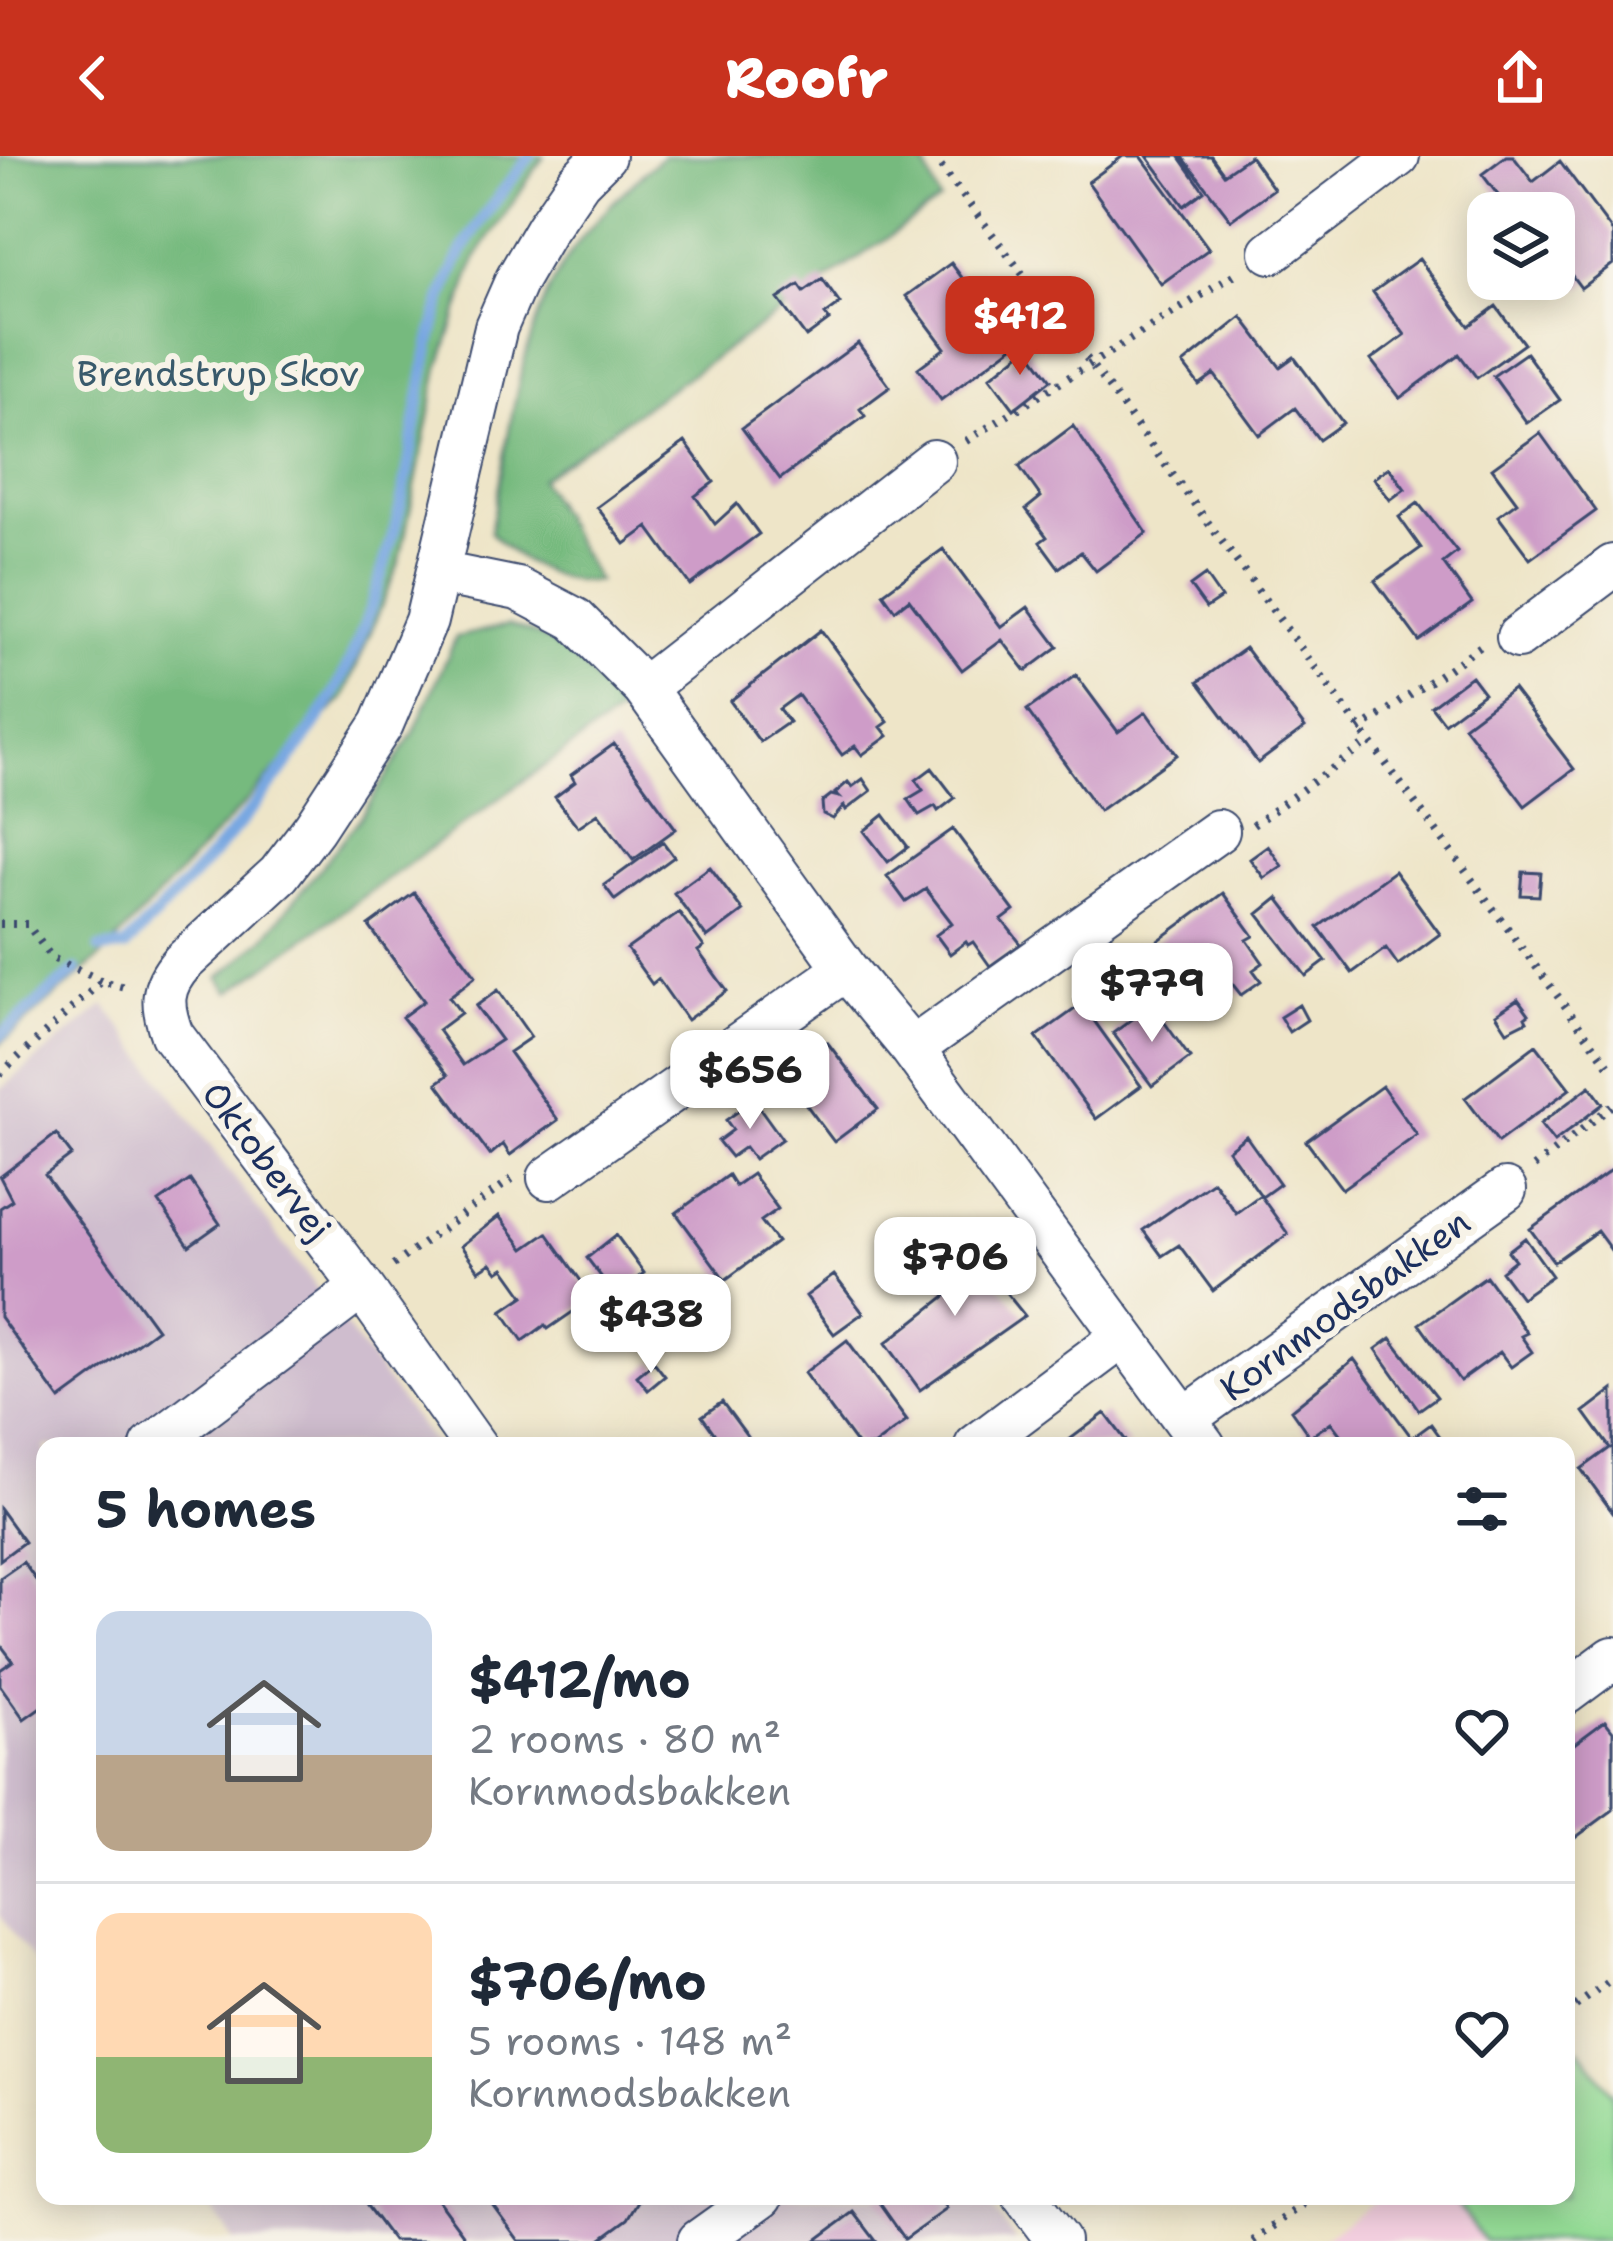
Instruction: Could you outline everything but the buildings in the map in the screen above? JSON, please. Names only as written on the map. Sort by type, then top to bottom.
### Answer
[{"type":"street","points":[[167,1016],[169,979],[279,874],[382,724],[426,621],[440,573],[496,327],[546,229],[579,181],[604,156]]},
{"type":"street","points":[[1271,252],[1398,156]]},
{"type":"street","points":[[644,688],[934,461]]},
{"type":"street","points":[[1518,637],[1613,566]]},
{"type":"street","name":"Kornmodsbakken","points":[[440,573],[518,589],[575,619],[644,688],[846,969],[912,1049],[1194,1433],[1505,1190]]},
{"type":"street","points":[[912,1049],[1218,831]]},
{"type":"street","points":[[548,1178],[846,969]]},
{"type":"street","name":"Oktobervej","points":[[167,1016],[469,1437]]},
{"type":"street","points":[[164,1437],[362,1287]]},
{"type":"street","points":[[988,1437],[1123,1336]]},
{"type":"street","points":[[1575,1686],[1613,1658]]},
{"type":"street","points":[[699,2241],[749,2205]]},
{"type":"street","points":[[1031,2205],[1058,2241]]},
{"type":"path","points":[[937,156],[1613,1071]]},
{"type":"path","points":[[934,461],[1271,252]]},
{"type":"path","points":[[1359,730],[1503,631],[1518,637]]},
{"type":"path","points":[[1218,831],[1234,839],[1369,742]]},
{"type":"path","points":[[0,924],[27,924],[52,958],[167,1016]]},
{"type":"path","points":[[0,1074],[102,981]]},
{"type":"path","points":[[1505,1190],[1613,1105]]},
{"type":"path","points":[[362,1287],[533,1164],[548,1178]]},
{"type":"path","points":[[1575,2006],[1613,1979]]},
{"type":"path","points":[[1603,1986],[1613,2000]]},
{"type":"path","points":[[1253,2241],[1303,2205]]},
{"type":"shaded area","points":[[105,1005],[428,1437],[36,1437],[36,1965],[0,1915],[0,1089]]},
{"type":"shaded area","points":[[208,2205],[990,2205],[1016,2241],[234,2241]]},
{"type":"shaded area","points":[[1369,2205],[1458,2205],[1484,2241],[1320,2241]]},
{"type":"green space","name":"Brendstrup Skov","points":[[0,156],[544,156],[476,258],[439,368],[400,560],[344,697],[103,955],[0,1044]]},
{"type":"green space","points":[[663,156],[921,156],[940,201],[540,479],[597,581],[567,579],[525,561],[490,532],[516,395],[535,326],[563,265],[609,207]]},
{"type":"green space","points":[[508,625],[559,647],[621,711],[230,992],[219,978],[264,938],[361,817],[414,732],[456,637]]},
{"type":"green space","points":[[1580,2049],[1613,2094],[1613,2241],[1484,2241],[1458,2205],[1575,2205],[1575,2053]]},
{"type":"waterway","points":[[100,949],[125,947],[206,862],[280,773],[336,690],[364,626],[392,538],[444,295],[472,234],[530,156]]},
{"type":"waterway","points":[[0,1036],[76,970]]}]
